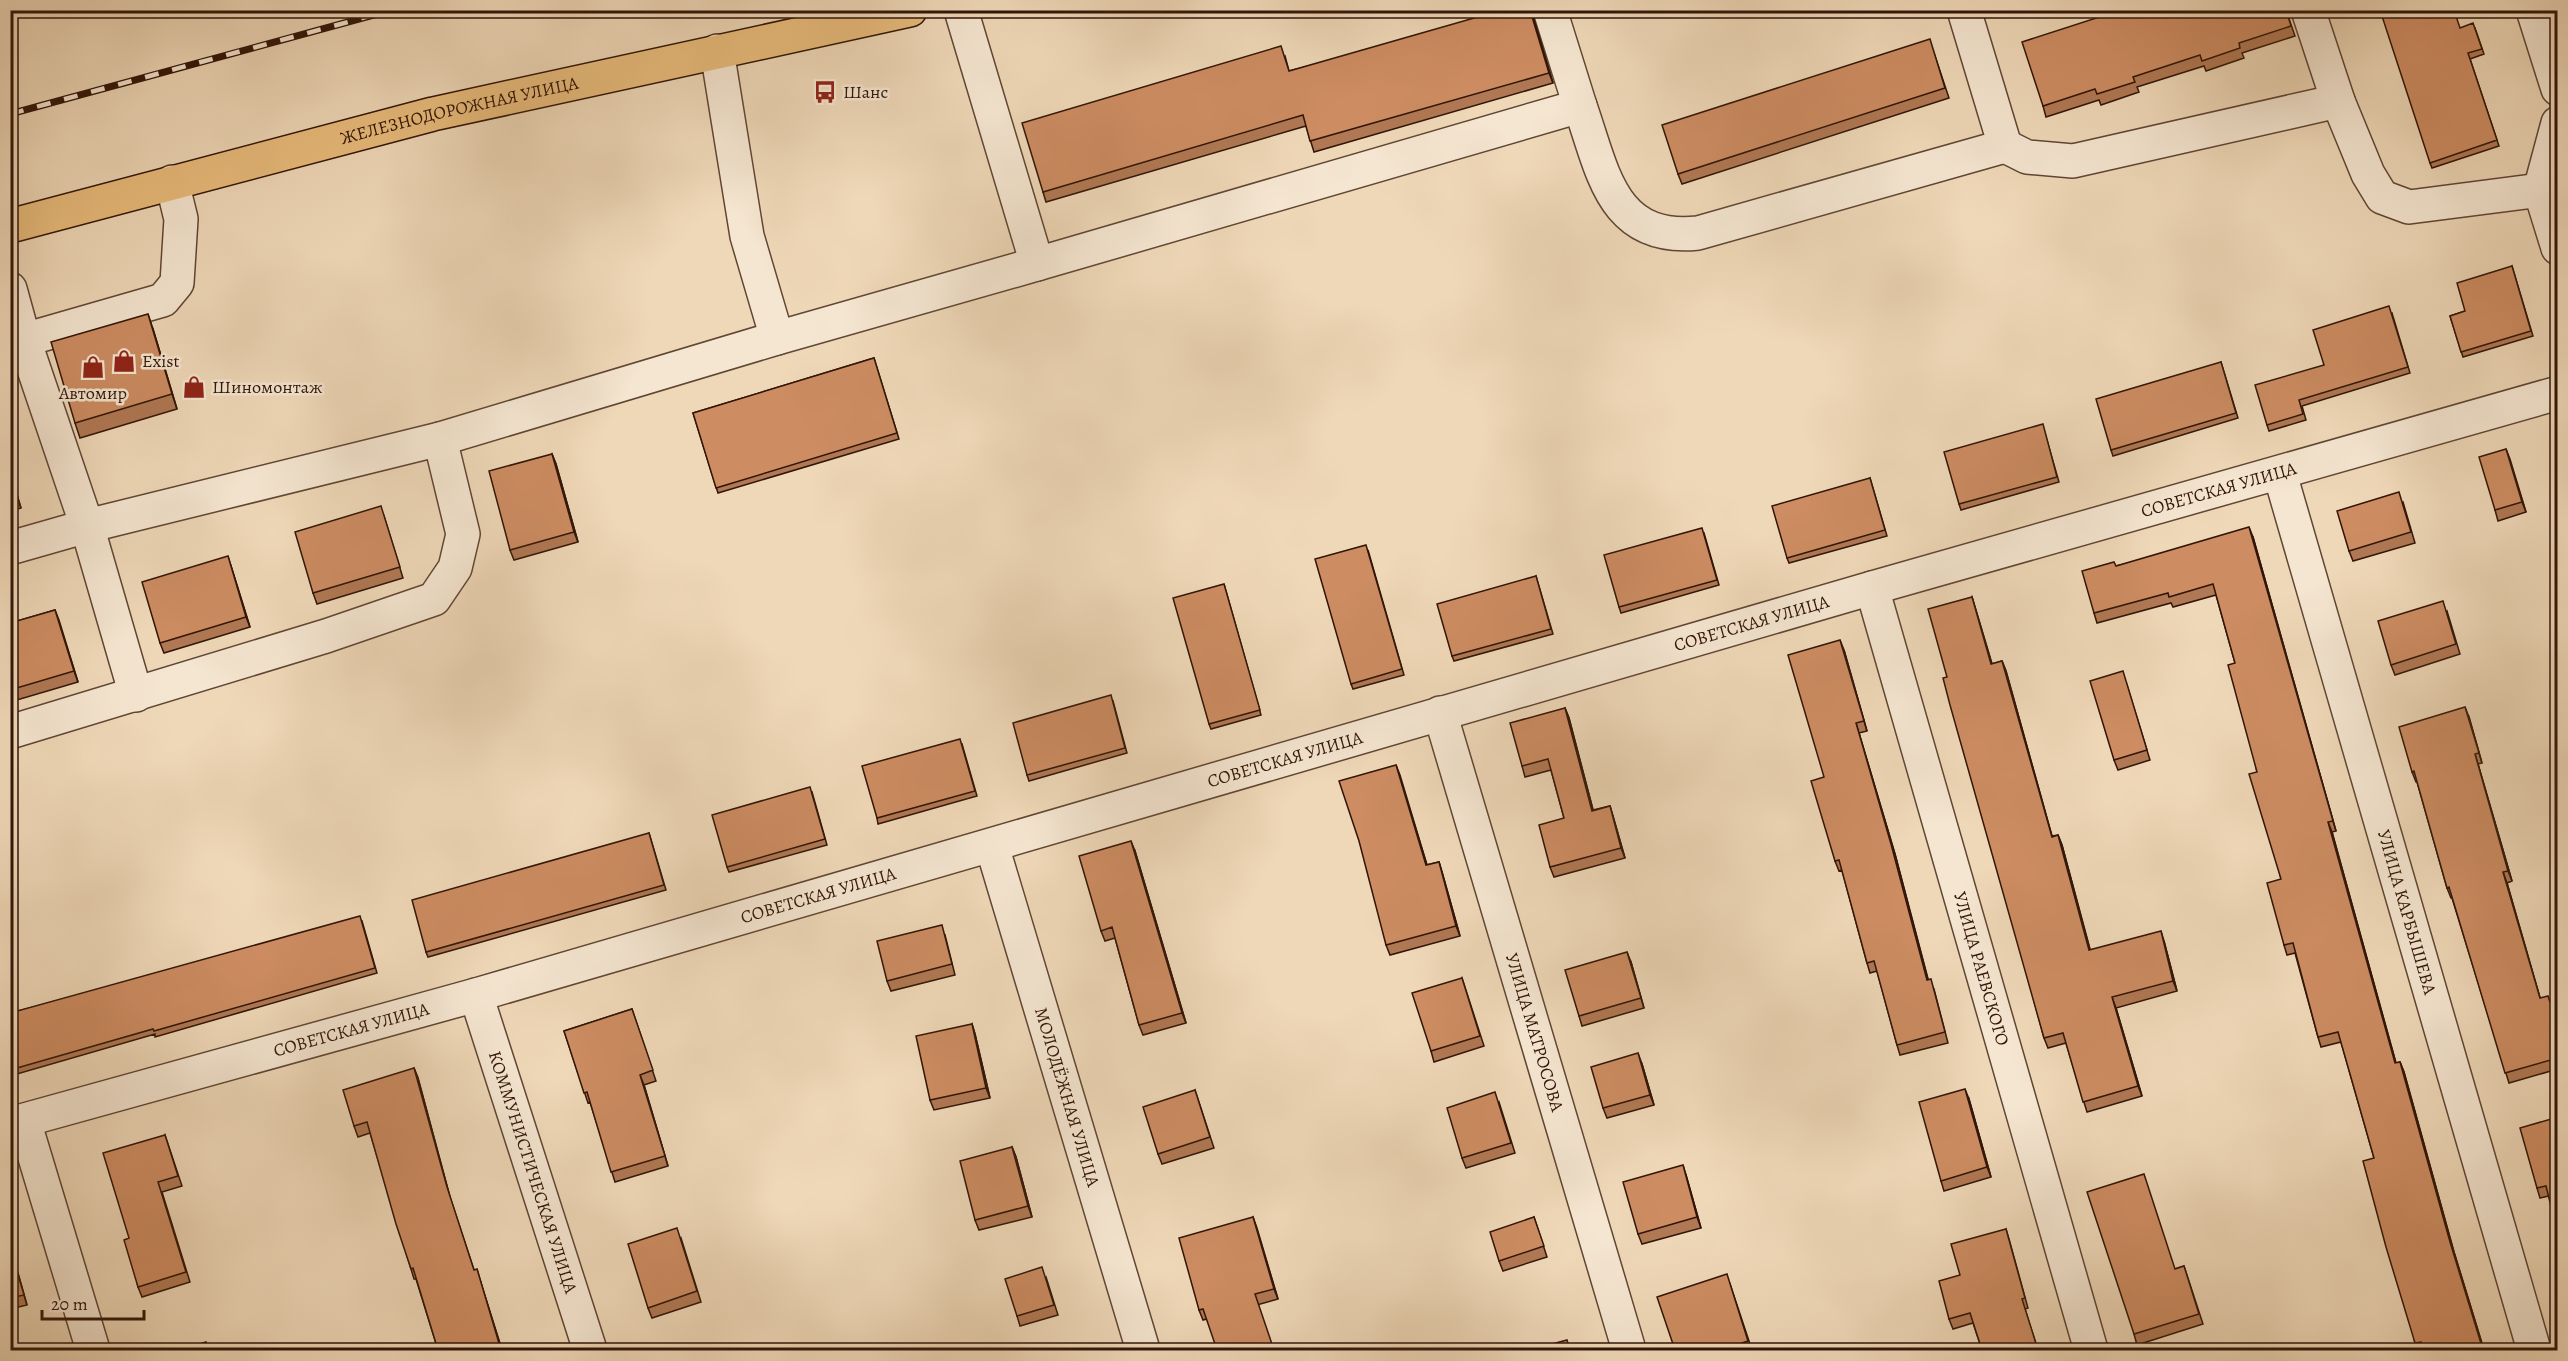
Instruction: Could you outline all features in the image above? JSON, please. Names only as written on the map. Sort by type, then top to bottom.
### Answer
[{"type":"main road","name":"ЖЕЛЕЗНОДОРОЖНАЯ УЛИЦА","points":[[10,226],[433,114],[910,10]]},
{"type":"street","points":[[961,10],[1037,264]]},
{"type":"street","points":[[1550,10],[1610,192],[1624,211],[1653,231],[1677,235],[1698,233],[2004,146],[2027,157],[2073,161],[2338,101]]},
{"type":"street","points":[[1964,10],[2004,146]]},
{"type":"street","points":[[2308,10],[2338,101],[2368,174],[2382,197],[2409,207],[2540,190]]},
{"type":"street","points":[[2533,10],[2558,89]]},
{"type":"street","points":[[717,51],[747,236],[777,338]]},
{"type":"street","points":[[10,548],[87,526],[440,439],[777,338],[1580,106]]},
{"type":"street","points":[[2558,123],[2540,190],[2558,248]]},
{"type":"street","points":[[17,341],[163,300],[177,283],[181,219],[172,182]]},
{"type":"street","points":[[10,290],[17,341],[87,526],[136,695]]},
{"type":"street","name":"СОВЕТСКАЯ УЛИЦА","points":[[17,1123],[476,995],[1872,588],[2280,474],[2558,393]]},
{"type":"street","points":[[10,732],[326,636],[434,599],[455,568],[463,534],[440,439]]},
{"type":"street","name":"УЛИЦА КАРБЫШЕВА","points":[[2280,474],[2534,1350]]},
{"type":"street","name":"УЛИЦА РАЕВСКОГО","points":[[1872,588],[2091,1350]]},
{"type":"street","name":"УЛИЦА МАТРОСОВА","points":[[1440,713],[1629,1350]]},
{"type":"street","name":"МОЛОДЁЖНАЯ УЛИЦА","points":[[993,846],[1143,1350]]},
{"type":"street","name":"КОММУНИСТИЧЕСКАЯ УЛИЦА","points":[[476,995],[590,1350]]},
{"type":"street","points":[[17,1123],[93,1350]]},
{"type":"building","points":[[1502,10],[1530,10],[1549,73],[1310,141],[1303,115],[1043,192],[1022,123],[1281,46],[1289,71]]},
{"type":"building","points":[[2121,10],[2286,10],[2291,26],[2239,43],[2240,48],[2202,61],[2200,55],[2133,77],[2135,82],[2097,94],[2095,89],[2043,106],[2022,42]]},
{"type":"building","points":[[2380,10],[2454,10],[2460,28],[2473,23],[2482,49],[2468,53],[2497,140],[2430,163]]},
{"type":"building","points":[[1930,39],[1945,88],[1678,174],[1662,125]]},
{"type":"building","points":[[2512,266],[2531,331],[2461,352],[2450,316],[2465,311],[2457,283]]},
{"type":"building","points":[[2389,306],[2408,367],[2299,400],[2303,414],[2267,425],[2255,385],[2324,365],[2313,330]]},
{"type":"building","points":[[148,314],[172,394],[75,423],[51,342]]},
{"type":"building","points":[[874,358],[897,433],[716,488],[693,413]]},
{"type":"building","points":[[2221,362],[2236,413],[2111,450],[2096,399]]},
{"type":"building","points":[[2043,424],[2057,477],[1959,504],[1944,452]]},
{"type":"building","points":[[2506,449],[2522,502],[2495,510],[2479,457]]},
{"type":"building","points":[[552,454],[574,532],[510,550],[489,471]]},
{"type":"building","points":[[10,475],[17,498],[10,499]]},
{"type":"building","points":[[1870,478],[1885,530],[1787,558],[1772,506]]},
{"type":"building","points":[[2399,492],[2411,532],[2349,551],[2337,511]]},
{"type":"building","points":[[381,506],[400,567],[313,593],[295,532]]},
{"type":"building","points":[[2249,527],[2333,821],[2328,822],[2395,1063],[2400,1062],[2450,1242],[2483,1350],[2424,1350],[2421,1342],[2415,1343],[2363,1161],[2374,1158],[2338,1032],[2318,1037],[2293,943],[2284,945],[2267,883],[2281,879],[2249,774],[2257,772],[2228,665],[2235,663],[2213,584],[2169,597],[2168,593],[2094,613],[2082,571],[2114,562],[2116,566]]},
{"type":"building","points":[[1702,528],[1717,580],[1619,607],[1604,555]]},
{"type":"building","points":[[1366,545],[1402,669],[1351,684],[1315,559]]},
{"type":"building","points":[[228,556],[246,617],[160,643],[142,582]]},
{"type":"building","points":[[1536,576],[1551,629],[1452,656],[1437,604]]},
{"type":"building","points":[[1224,584],[1260,710],[1209,724],[1173,598]]},
{"type":"building","points":[[1972,597],[1991,664],[2002,661],[2052,837],[2058,835],[2089,950],[2161,931],[2173,981],[2112,997],[2138,1086],[2083,1102],[2063,1033],[2044,1038],[1943,678],[1947,677],[1928,609]]},
{"type":"building","points":[[2443,601],[2456,644],[2391,665],[2378,621]]},
{"type":"building","points":[[55,610],[74,671],[10,690],[10,623]]},
{"type":"building","points":[[1840,640],[1864,721],[1856,723],[1927,980],[1931,979],[1945,1032],[1897,1045],[1874,961],[1867,963],[1839,860],[1835,861],[1811,781],[1824,777],[1788,655]]},
{"type":"building","points":[[2123,671],[2147,750],[2114,760],[2090,681]]},
{"type":"building","points":[[1111,695],[1125,748],[1027,775],[1013,723]]},
{"type":"building","points":[[2465,707],[2479,753],[2475,754],[2508,871],[2503,872],[2540,998],[2548,996],[2558,1027],[2558,1058],[2505,1073],[2399,727]]},
{"type":"building","points":[[1565,708],[1592,811],[1610,806],[1621,848],[1550,867],[1539,825],[1564,818],[1548,759],[1522,766],[1510,723]]},
{"type":"building","points":[[960,739],[975,791],[877,818],[862,766]]},
{"type":"building","points":[[1396,765],[1426,865],[1439,862],[1456,926],[1386,945],[1359,841],[1339,781]]},
{"type":"building","points":[[810,787],[825,839],[727,867],[712,815]]},
{"type":"building","points":[[649,833],[664,885],[426,952],[412,900]]},
{"type":"building","points":[[1131,841],[1182,1013],[1139,1025],[1112,927],[1101,931],[1079,856]]},
{"type":"building","points":[[360,916],[375,968],[10,1070],[10,1013]]},
{"type":"building","points":[[942,925],[952,964],[887,981],[877,941]]},
{"type":"building","points":[[1627,952],[1641,998],[1579,1016],[1565,970]]},
{"type":"building","points":[[1462,978],[1480,1036],[1431,1051],[1412,993]]},
{"type":"building","points":[[632,1009],[653,1070],[640,1075],[665,1156],[611,1172],[587,1092],[584,1093],[564,1031]]},
{"type":"building","points":[[972,1024],[986,1088],[930,1100],[916,1036]]},
{"type":"building","points":[[1638,1053],[1650,1095],[1603,1108],[1591,1067]]},
{"type":"building","points":[[414,1068],[447,1187],[474,1270],[477,1269],[501,1350],[438,1350],[413,1268],[411,1269],[396,1224],[367,1122],[354,1126],[343,1090]]},
{"type":"building","points":[[1965,1089],[1987,1167],[1941,1181],[1919,1102]]},
{"type":"building","points":[[1195,1090],[1210,1137],[1158,1154],[1143,1107]]},
{"type":"building","points":[[1495,1092],[1511,1143],[1462,1158],[1447,1108]]},
{"type":"building","points":[[2558,1117],[2557,1231],[2546,1186],[2537,1188],[2520,1128]]},
{"type":"building","points":[[165,1135],[178,1176],[158,1182],[186,1272],[138,1287],[124,1240],[129,1238],[103,1153]]},
{"type":"building","points":[[1012,1147],[1028,1206],[975,1220],[960,1161]]},
{"type":"building","points":[[1683,1165],[1697,1217],[1638,1234],[1623,1182]]},
{"type":"building","points":[[2144,1174],[2175,1269],[2184,1266],[2199,1314],[2134,1334],[2087,1192]]},
{"type":"building","points":[[1253,1217],[1274,1289],[1255,1294],[1274,1350],[1217,1350],[1203,1309],[1199,1310],[1179,1238]]},
{"type":"building","points":[[1534,1217],[1544,1246],[1499,1261],[1490,1232]]},
{"type":"building","points":[[677,1228],[697,1291],[648,1308],[628,1244]]},
{"type":"building","points":[[2006,1229],[2025,1298],[2022,1299],[2038,1350],[1982,1350],[1970,1313],[1949,1319],[1939,1281],[1960,1275],[1951,1244]]},
{"type":"building","points":[[10,1248],[24,1295],[10,1298]]},
{"type":"building","points":[[1042,1267],[1054,1305],[1017,1316],[1005,1279]]},
{"type":"building","points":[[1727,1274],[1748,1341],[1739,1344],[1741,1350],[1675,1350],[1657,1297]]},
{"type":"building","points":[[1567,1340],[1570,1350],[1530,1350]]},
{"type":"building","points":[[206,1342],[209,1350],[179,1350]]},
{"type":"railway","points":[[10,114],[392,10]]},
{"type":"place","name":"Шанс","points":[[825,92]]},
{"type":"place","name":"Exist","points":[[124,361]]},
{"type":"place","name":"Автомир","points":[[93,367]]},
{"type":"place","name":"Шиномонтаж","points":[[194,387]]}]
